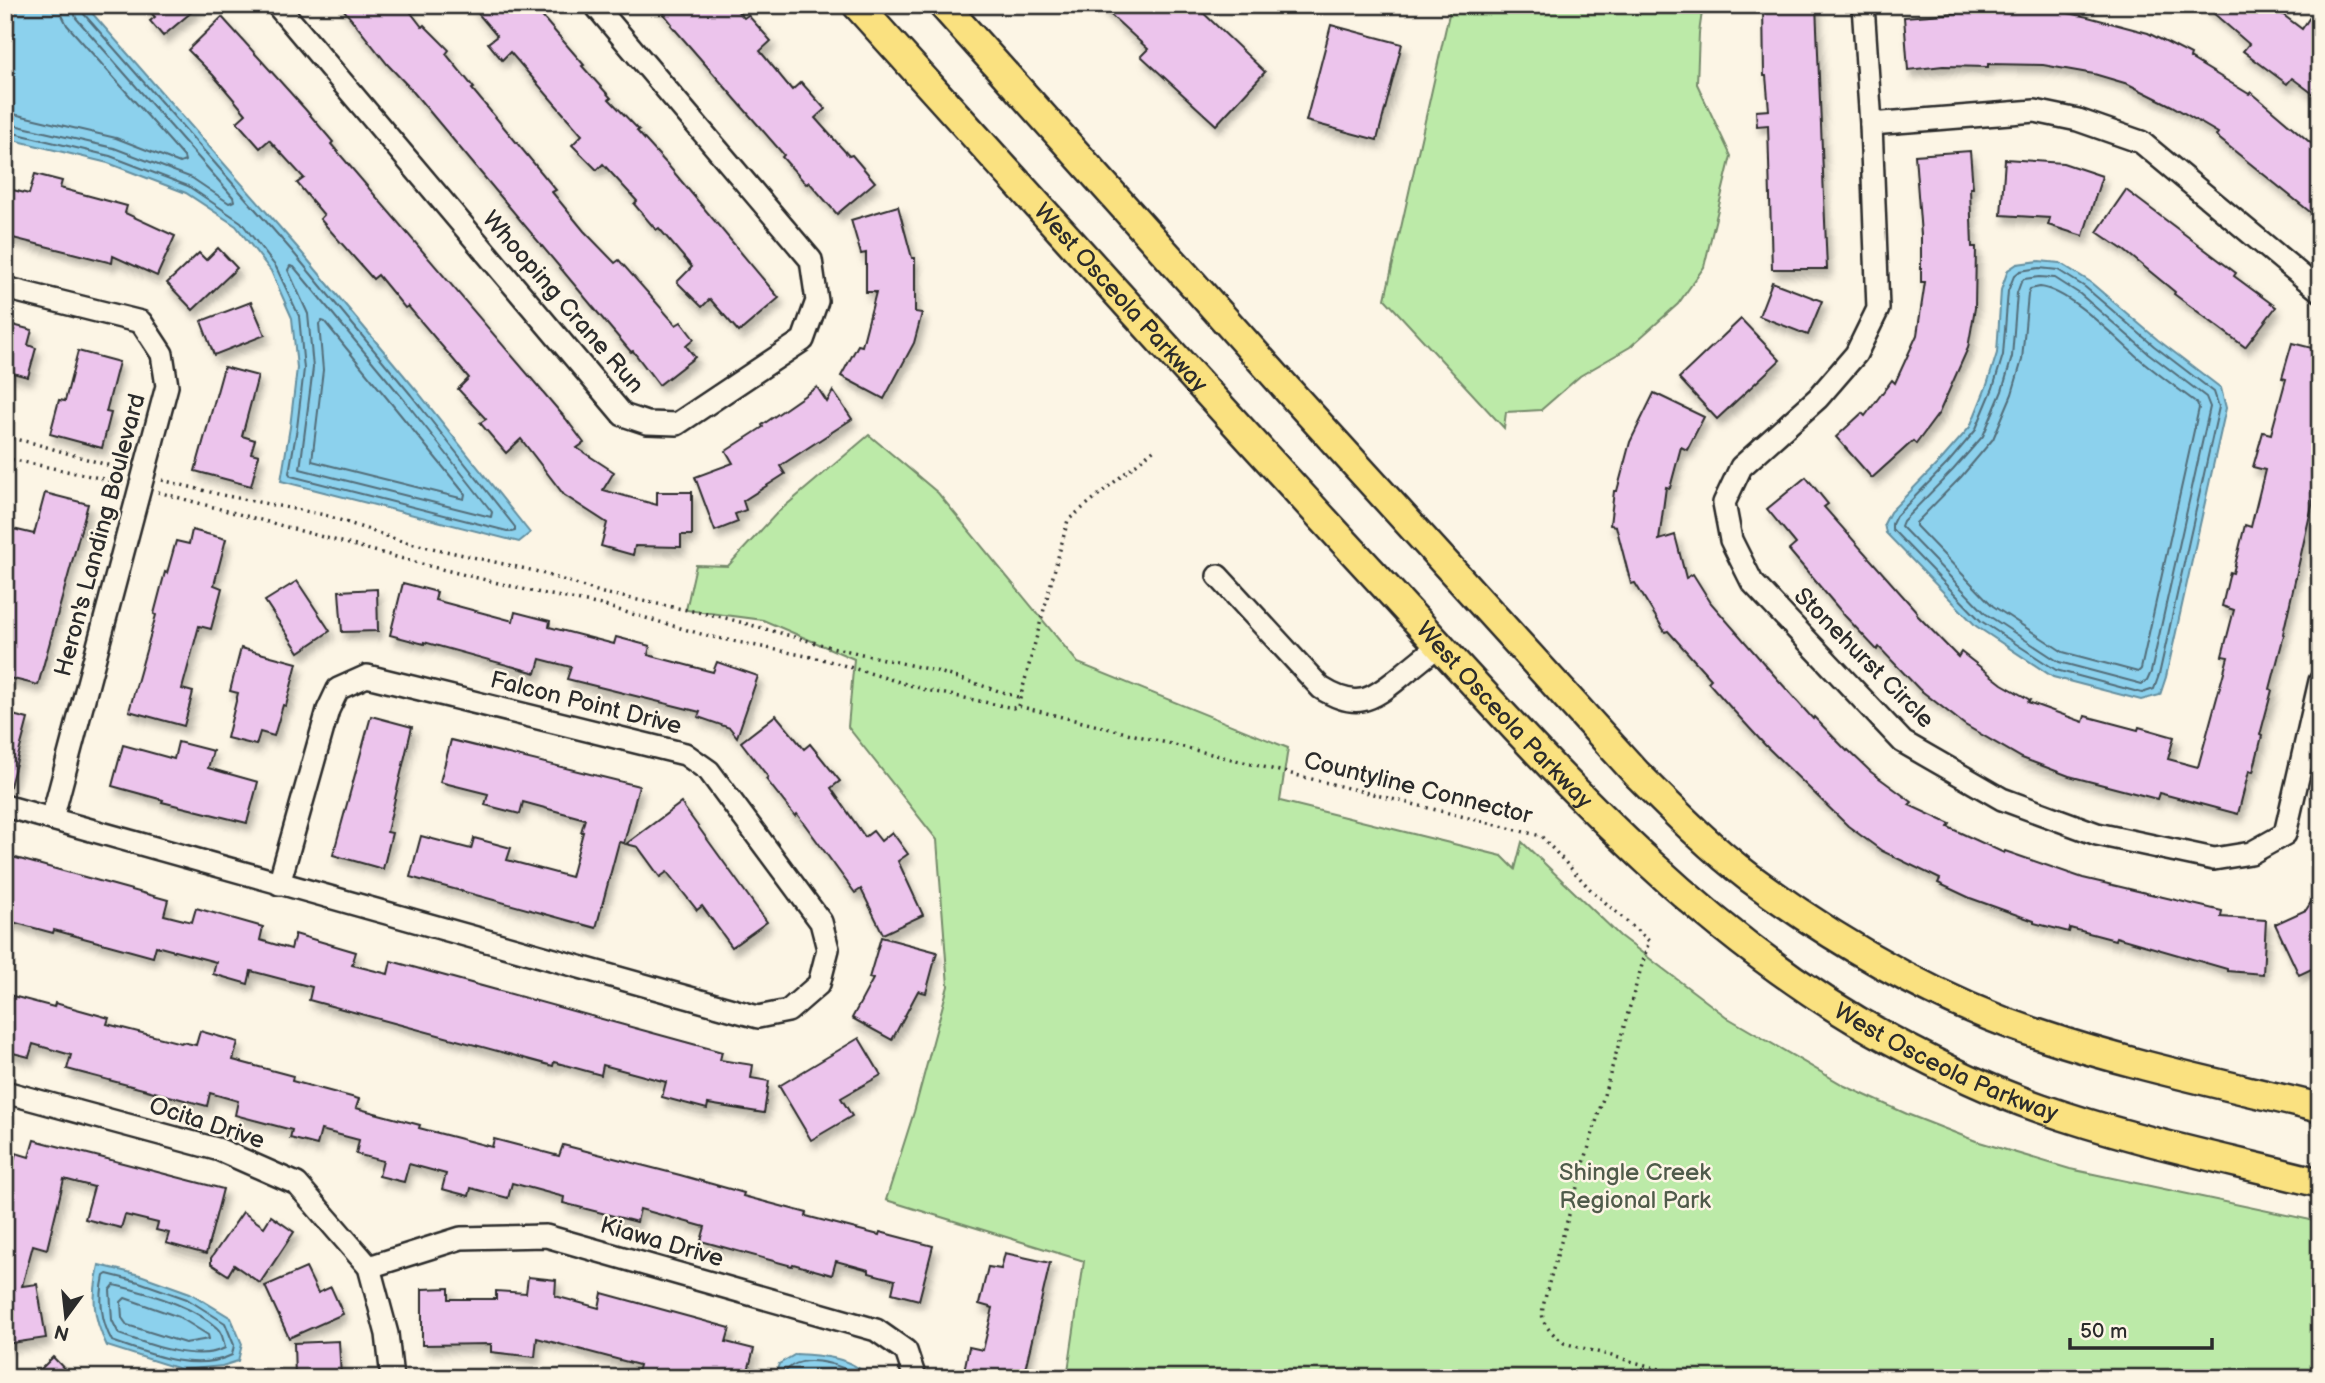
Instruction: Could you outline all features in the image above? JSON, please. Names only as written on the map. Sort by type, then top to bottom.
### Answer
[{"type":"main road","name":"West Osceola Parkway","points":[[857,5],[1242,432],[1516,728],[1646,860],[1714,920],[1775,968],[1832,1006],[1934,1063],[1986,1087],[2037,1107],[2128,1134],[2320,1183]]},
{"type":"main road","points":[[943,5],[1637,774],[1690,827],[1749,877],[1822,927],[1900,972],[1971,1007],[2035,1033],[2102,1054],[2320,1108]]},
{"type":"street","name":"Whooping Crane Run","points":[[277,5],[623,415],[647,423],[677,424],[803,340],[817,301],[811,260],[594,5]]},
{"type":"street","name":"Stonehurst Circle","points":[[1863,5],[1871,124],[1878,309],[1856,354],[1825,389],[1741,467],[1724,503],[1731,540],[1752,582],[1903,742],[2003,799],[2097,834],[2214,859],[2251,853],[2285,834],[2320,681]]},
{"type":"street","points":[[1871,124],[2035,111],[2078,120],[2141,142],[2320,290]]},
{"type":"street","name":"Heron's Landing Boulevard","points":[[5,288],[141,322],[162,354],[167,386],[52,819]]},
{"type":"street","points":[[1218,576],[1321,688],[1347,701],[1363,701],[1376,696],[1439,645]]},
{"type":"street","name":"Falcon Point Drive","points":[[5,806],[279,884],[758,1017],[788,1011],[820,984],[828,949],[821,922],[813,911],[709,771],[685,754],[367,676],[338,690],[328,710],[279,884]]},
{"type":"street","name":"Ocita Drive","points":[[5,1092],[220,1150],[297,1184],[369,1267],[387,1334],[392,1378]]},
{"type":"street","name":"Kiawa Drive","points":[[369,1267],[461,1238],[546,1236],[876,1330],[906,1351],[915,1378]]},
{"type":"path","points":[[5,437],[33,443],[142,481],[433,566],[531,592],[601,605],[708,636],[826,660],[926,690],[1013,708],[1018,706],[1021,698],[1068,520],[1157,447]]},
{"type":"path","points":[[5,458],[325,515],[401,541],[535,571],[603,593],[722,617],[827,646],[936,671],[1021,698]]},
{"type":"path","name":"Countyline Connector","points":[[1018,706],[1541,836],[1590,889],[1649,941],[1541,1316],[1547,1329],[1564,1343],[1693,1378]]},
{"type":"green space","points":[[1451,5],[1703,5],[1697,84],[1731,156],[1704,267],[1678,304],[1630,347],[1580,376],[1541,410],[1506,412],[1504,428],[1385,299]]},
{"type":"green space","name":"Shingle Creek Regional Park","points":[[869,435],[938,493],[1078,663],[1288,748],[1280,801],[1502,856],[1515,869],[1522,842],[1620,936],[1728,1018],[1845,1086],[1907,1114],[1976,1141],[2070,1169],[2320,1222],[2320,1378],[1067,1378],[1084,1261],[886,1200],[914,1112],[948,986],[937,840],[848,727],[854,659],[763,620],[686,610],[696,565],[728,566],[777,513]]},
{"type":"water","points":[[5,5],[85,5],[297,247],[530,533],[519,542],[281,481],[297,368],[292,318],[271,271],[236,226],[186,193],[108,163],[5,138]]},
{"type":"water","points":[[2039,261],[2060,263],[2089,281],[2158,340],[2221,388],[2226,408],[2166,677],[2160,695],[2141,700],[2053,677],[1976,626],[1886,533],[1884,524],[1890,512],[1970,427],[1997,353],[2001,290],[2008,270],[2017,264]]},
{"type":"water","points":[[99,1265],[140,1275],[190,1293],[231,1318],[242,1344],[238,1361],[222,1366],[183,1370],[107,1346],[98,1325],[95,1306]]},
{"type":"water","points":[[796,1354],[825,1356],[845,1361],[869,1378],[774,1378],[779,1364]]},
{"type":"building","points":[[144,5],[200,5],[163,36],[150,21],[155,17]]},
{"type":"building","points":[[340,5],[405,5],[422,27],[424,25],[449,50],[446,54],[474,88],[472,89],[556,190],[552,192],[584,231],[615,263],[619,260],[676,325],[681,322],[694,339],[686,346],[695,357],[659,385]]},
{"type":"building","points":[[471,5],[517,5],[524,14],[533,6],[779,298],[739,332],[710,299],[702,307],[677,282],[692,267],[659,228],[656,230],[634,204],[637,201],[603,164],[597,170],[572,145],[582,135],[510,52],[502,60],[488,43],[497,36]]},
{"type":"building","points":[[657,5],[732,5],[744,18],[748,15],[771,41],[760,51],[792,90],[801,82],[825,109],[815,118],[875,182],[837,214],[782,157],[784,155],[671,25]]},
{"type":"building","points":[[1100,5],[1195,5],[1265,72],[1216,125],[1141,56],[1148,49]]},
{"type":"building","points":[[1763,5],[1816,5],[1827,269],[1772,269],[1768,125],[1757,126],[1756,111],[1769,110],[1764,76]]},
{"type":"building","points":[[2204,5],[2270,5],[2302,29],[2310,17],[2320,25],[2320,99],[2292,78],[2287,84],[2243,51],[2249,44]]},
{"type":"building","points":[[2001,9],[2053,10],[2148,33],[2191,55],[2190,58],[2249,94],[2251,92],[2320,151],[2320,220],[2216,136],[2218,133],[2128,84],[2094,74],[2043,65],[1988,64],[1988,67],[1943,66],[1908,70],[1904,17],[2001,13]]},
{"type":"building","points":[[222,17],[305,109],[333,142],[331,144],[566,419],[584,443],[577,448],[614,472],[603,490],[657,505],[657,492],[692,492],[692,535],[681,535],[681,547],[635,546],[633,555],[601,546],[607,523],[564,495],[521,439],[506,453],[480,423],[486,419],[458,389],[469,378],[408,306],[405,308],[378,275],[373,279],[320,219],[324,215],[297,183],[304,178],[269,140],[260,148],[237,122],[246,114],[188,50]]},
{"type":"building","points":[[1331,25],[1402,44],[1377,140],[1306,121]]},
{"type":"building","points":[[1970,151],[1973,188],[1970,188],[1972,247],[1976,247],[1975,308],[1968,348],[1939,413],[1916,444],[1913,441],[1872,478],[1836,437],[1862,413],[1865,416],[1892,380],[1895,383],[1917,335],[1925,282],[1921,282],[1921,235],[1915,155]]},
{"type":"building","points":[[2005,159],[2063,163],[2102,176],[2083,236],[2048,225],[2050,218],[2001,215]]},
{"type":"building","points":[[35,174],[62,181],[60,188],[127,206],[125,213],[175,236],[157,276],[113,256],[112,263],[5,236],[5,188],[29,194]]},
{"type":"building","points":[[2126,190],[2236,273],[2234,276],[2276,307],[2245,347],[2174,294],[2175,292],[2125,251],[2097,232]]},
{"type":"building","points":[[898,206],[912,258],[915,258],[915,312],[922,313],[914,343],[884,399],[841,376],[858,345],[862,346],[876,292],[866,292],[866,253],[861,254],[851,220]]},
{"type":"building","points":[[218,248],[237,268],[193,310],[167,283],[199,253],[206,260]]},
{"type":"building","points":[[1772,282],[1822,301],[1808,335],[1759,316]]},
{"type":"building","points":[[251,302],[265,335],[214,355],[201,321]]},
{"type":"building","points":[[1741,319],[1780,360],[1717,419],[1679,378]]},
{"type":"building","points":[[5,323],[32,330],[28,345],[36,348],[28,377],[5,371]]},
{"type":"building","points":[[2292,343],[2320,350],[2320,470],[2270,689],[2272,690],[2260,735],[2262,736],[2253,772],[2249,771],[2238,814],[2159,793],[2157,799],[2069,776],[2022,758],[1965,725],[1919,689],[1845,616],[1789,550],[1796,544],[1767,509],[1806,477],[1828,504],[1824,507],[1916,614],[1958,657],[1961,652],[2002,684],[2030,700],[2028,702],[2083,722],[2085,716],[2174,737],[2168,759],[2198,767],[2228,657],[2222,656],[2234,610],[2222,606],[2245,525],[2251,527],[2265,470],[2253,467],[2263,432],[2271,434],[2286,379],[2282,378]]},
{"type":"building","points":[[78,351],[119,362],[106,412],[111,413],[102,448],[50,434],[59,400],[65,401]]},
{"type":"building","points":[[224,367],[258,376],[242,436],[255,440],[251,453],[259,455],[251,486],[195,471]]},
{"type":"building","points":[[817,387],[827,402],[833,391],[852,419],[780,466],[785,474],[743,501],[746,510],[735,514],[738,522],[715,531],[695,477],[733,463],[726,451]]},
{"type":"building","points":[[1654,393],[1704,417],[1687,450],[1681,447],[1670,488],[1666,487],[1659,540],[1675,535],[1686,578],[1693,574],[1711,603],[1813,719],[1814,717],[1871,772],[1912,802],[1909,805],[2004,853],[2005,851],[2083,878],[2222,911],[2221,917],[2266,920],[2263,974],[2227,971],[2116,937],[2115,940],[2070,928],[2069,932],[2034,923],[1938,883],[1940,879],[1882,851],[1848,826],[1732,709],[1708,682],[1711,679],[1668,631],[1665,632],[1635,583],[1631,584],[1616,526],[1610,525],[1614,491],[1617,491],[1630,442]]},
{"type":"building","points":[[45,493],[88,504],[38,685],[5,677],[5,639],[9,624],[5,623],[5,559],[13,529],[34,534]]},
{"type":"building","points":[[192,530],[226,539],[214,585],[222,588],[211,629],[199,626],[182,689],[193,692],[184,726],[129,711],[165,572],[167,573],[176,541],[189,544]]},
{"type":"building","points":[[297,581],[330,631],[299,652],[265,601]]},
{"type":"building","points":[[403,583],[437,592],[435,600],[513,621],[515,612],[550,621],[549,627],[614,644],[616,637],[650,646],[648,655],[713,672],[717,662],[758,676],[737,737],[730,728],[698,717],[700,712],[567,679],[571,667],[540,659],[536,673],[390,635]]},
{"type":"building","points":[[377,589],[378,631],[342,632],[339,591]]},
{"type":"building","points":[[241,648],[297,663],[286,706],[283,705],[274,736],[260,732],[256,745],[227,738],[238,693],[230,691]]},
{"type":"building","points":[[5,713],[28,719],[10,786],[5,785]]},
{"type":"building","points":[[776,715],[804,749],[810,744],[840,781],[831,788],[865,837],[873,831],[881,841],[892,832],[908,854],[898,861],[923,915],[883,934],[861,889],[855,893],[797,814],[795,816],[766,779],[768,777],[741,742]]},
{"type":"building","points":[[371,716],[412,727],[387,832],[392,833],[383,869],[333,855]]},
{"type":"building","points":[[451,740],[639,786],[624,843],[619,842],[596,928],[410,877],[421,836],[471,849],[474,838],[511,848],[507,860],[571,877],[585,819],[523,802],[520,814],[485,805],[488,794],[440,782]]},
{"type":"building","points":[[178,742],[213,751],[208,768],[258,782],[247,823],[162,802],[163,800],[112,786],[123,745],[174,759]]},
{"type":"building","points":[[681,803],[767,922],[732,947],[702,906],[697,910],[667,872],[660,877],[638,847],[626,844]]},
{"type":"building","points":[[5,855],[168,900],[164,915],[192,922],[196,908],[263,927],[260,940],[291,949],[295,934],[356,952],[352,965],[388,974],[391,961],[722,1052],[720,1060],[753,1065],[751,1078],[769,1081],[764,1113],[708,1104],[707,1109],[662,1097],[666,1082],[603,1065],[601,1075],[554,1062],[553,1066],[309,1000],[312,987],[251,971],[248,984],[213,974],[216,962],[156,946],[153,957],[54,930],[53,933],[5,920]]},
{"type":"building","points":[[2320,888],[2320,965],[2299,975],[2275,924],[2306,910]]},
{"type":"building","points":[[881,937],[937,952],[926,993],[918,991],[892,1040],[852,1018],[873,979],[869,978]]},
{"type":"building","points":[[5,994],[54,1007],[55,1003],[109,1018],[107,1024],[181,1043],[196,1045],[200,1031],[238,1042],[233,1060],[293,1076],[292,1081],[359,1099],[356,1108],[420,1125],[419,1128],[492,1147],[494,1139],[559,1156],[563,1145],[744,1193],[743,1196],[807,1213],[806,1216],[933,1246],[919,1300],[892,1293],[895,1280],[869,1273],[869,1270],[836,1261],[832,1275],[793,1264],[792,1266],[701,1241],[705,1227],[640,1209],[637,1222],[563,1203],[564,1197],[512,1183],[508,1198],[471,1188],[469,1196],[442,1189],[446,1174],[409,1164],[404,1182],[379,1176],[383,1161],[356,1154],[359,1140],[321,1130],[317,1145],[290,1138],[292,1130],[235,1115],[238,1101],[210,1093],[207,1106],[67,1069],[71,1055],[33,1044],[29,1057],[5,1051]]},
{"type":"building","points":[[859,1038],[881,1075],[841,1098],[852,1116],[811,1140],[779,1086]]},
{"type":"building","points":[[34,1140],[223,1189],[206,1254],[166,1243],[169,1233],[156,1230],[158,1223],[125,1215],[121,1228],[85,1219],[94,1187],[64,1179],[47,1249],[33,1245],[22,1286],[37,1284],[46,1338],[5,1344],[5,1193],[16,1153],[29,1157]]},
{"type":"building","points":[[243,1212],[264,1227],[271,1216],[294,1232],[260,1283],[234,1265],[228,1275],[211,1264],[211,1258]]},
{"type":"building","points":[[1005,1253],[1050,1263],[1023,1378],[995,1378],[964,1371],[969,1347],[983,1350],[993,1308],[979,1304],[988,1267],[1001,1269]]},
{"type":"building","points":[[306,1268],[318,1293],[331,1287],[343,1314],[289,1338],[265,1286]]},
{"type":"building","points":[[528,1277],[556,1280],[555,1296],[599,1308],[602,1293],[730,1328],[726,1342],[754,1349],[746,1378],[699,1378],[679,1373],[678,1378],[656,1378],[637,1373],[639,1365],[537,1338],[535,1357],[491,1352],[491,1344],[422,1345],[422,1289],[449,1288],[449,1299],[496,1299],[496,1291],[526,1293]]},
{"type":"building","points":[[339,1341],[341,1378],[295,1378],[294,1343]]},
{"type":"building","points":[[53,1357],[73,1378],[32,1378]]}]
